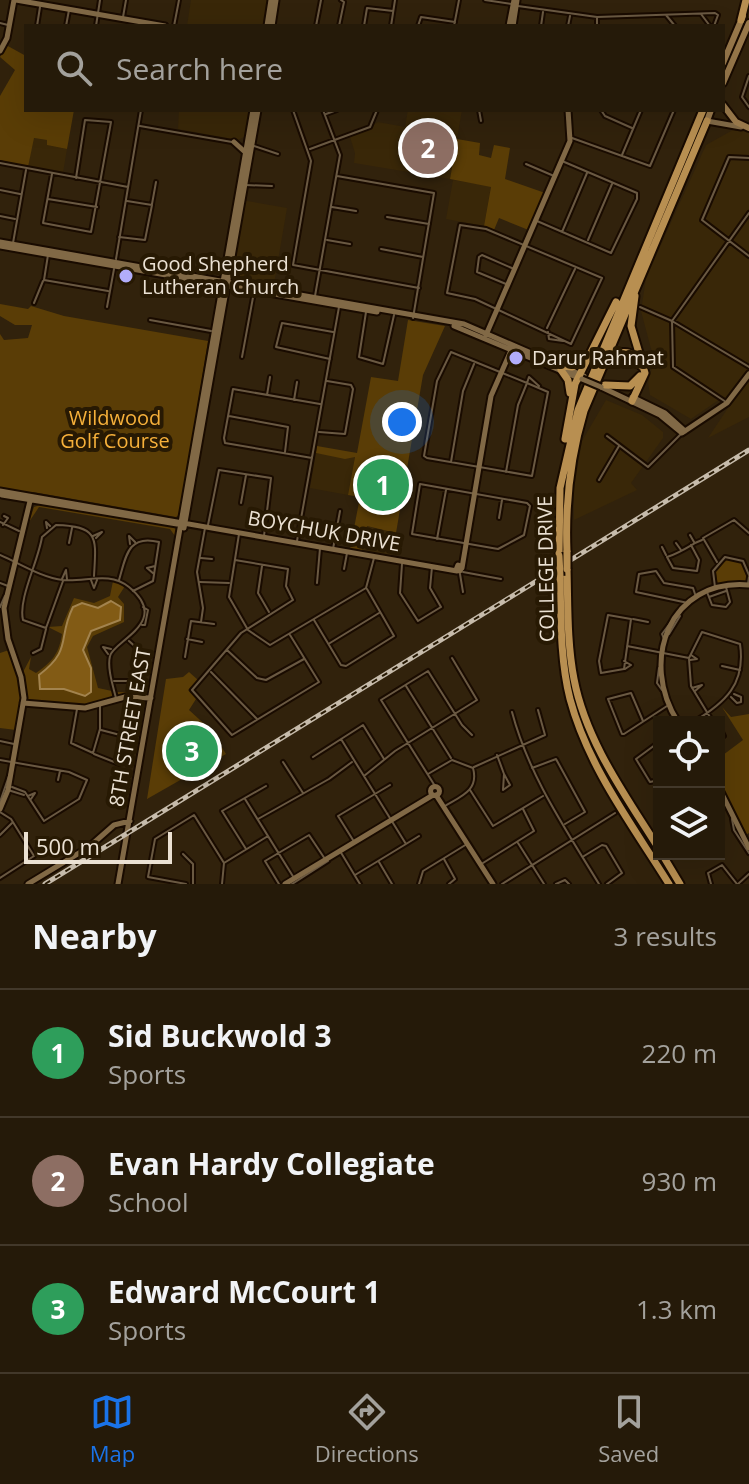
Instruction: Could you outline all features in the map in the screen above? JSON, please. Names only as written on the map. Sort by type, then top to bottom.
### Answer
[{"type":"highway","points":[[745,22],[748,1]]},
{"type":"highway","name":"COLLEGE DRIVE","points":[[653,840],[605,760],[583,714],[572,665],[560,488],[569,437],[582,396],[703,112]]},
{"type":"highway","points":[[691,140],[700,123],[707,121]]},
{"type":"highway","name":"COLLEGE DRIVE","points":[[669,884],[614,796],[587,745],[570,699],[563,652],[560,576],[570,465],[588,397],[707,121]]},
{"type":"highway","points":[[633,399],[645,367],[631,326],[632,309],[656,238]]},
{"type":"highway","points":[[570,402],[587,359],[643,251]]},
{"type":"highway","points":[[588,397],[603,367],[618,353],[635,356],[641,365],[633,399]]},
{"type":"highway","points":[[560,488],[571,388],[562,368],[578,365],[587,359]]},
{"type":"highway","points":[[603,386],[630,386],[640,376]]},
{"type":"highway","points":[[614,796],[619,807],[615,813]]},
{"type":"highway","name":"COLLEGE DRIVE","points":[[665,860],[680,884]]},
{"type":"main road","points":[[0,51],[15,0],[41,2],[146,24]]},
{"type":"main road","points":[[270,24],[273,0]]},
{"type":"main road","points":[[511,24],[515,2]]},
{"type":"main road","points":[[725,59],[745,22]]},
{"type":"main road","points":[[725,79],[745,22]]},
{"type":"main road","points":[[725,108],[736,122],[749,128]]},
{"type":"main road","name":"8TH STREET EAST","points":[[229,284],[226,263],[255,112]]},
{"type":"main road","name":"8TH STREET EAST","points":[[174,576],[215,331],[229,284],[256,112]]},
{"type":"main road","points":[[486,335],[571,137],[568,112]]},
{"type":"main road","points":[[705,112],[707,121],[749,128]]},
{"type":"main road","name":"COLLEGE DRIVE","points":[[707,121],[710,112]]},
{"type":"main road","points":[[234,142],[249,135]]},
{"type":"main road","points":[[234,142],[243,148],[245,155]]},
{"type":"main road","points":[[0,244],[414,317]]},
{"type":"main road","points":[[12,246],[115,264]]},
{"type":"main road","points":[[212,281],[222,275],[226,263]]},
{"type":"main road","points":[[212,281],[224,295],[229,284]]},
{"type":"main road","name":"8TH STREET EAST","points":[[118,884],[224,295]]},
{"type":"main road","points":[[339,304],[464,324],[665,413],[683,432],[727,403],[749,374]]},
{"type":"main road","points":[[459,570],[491,396],[512,347]]},
{"type":"main road","name":"BOYCHUK DRIVE","points":[[0,493],[42,502],[184,521]]},
{"type":"main road","name":"BOYCHUK DRIVE","points":[[0,493],[184,521],[459,570]]},
{"type":"main road","points":[[13,497],[24,503],[28,511]]},
{"type":"main road","points":[[0,811],[8,788],[23,703],[23,682],[2,617],[30,499]]},
{"type":"main road","points":[[28,511],[42,502]]},
{"type":"main road","points":[[179,536],[184,521]]},
{"type":"main road","points":[[674,716],[662,690],[659,668],[664,637],[672,622],[696,598],[716,589],[749,585]]},
{"type":"main road","points":[[23,703],[77,708],[100,705],[149,693],[155,680]]},
{"type":"main road","points":[[137,696],[151,700]]},
{"type":"main road","points":[[125,697],[151,700]]},
{"type":"main road","points":[[282,884],[293,881],[339,850],[435,794],[493,884]]},
{"type":"main road","points":[[725,798],[749,849]]},
{"type":"main road","points":[[28,884],[89,847],[114,825],[130,821]]},
{"type":"street","points":[[96,24],[100,0]]},
{"type":"street","points":[[123,19],[126,0]]},
{"type":"street","points":[[172,0],[179,1],[174,24]]},
{"type":"street","points":[[316,24],[321,0]]},
{"type":"street","points":[[339,24],[344,2],[341,0]]},
{"type":"street","points":[[391,24],[395,0]]},
{"type":"street","points":[[419,24],[421,17],[455,24],[459,0]]},
{"type":"street","points":[[485,0],[515,2],[570,15],[597,17],[718,15],[713,24]]},
{"type":"street","points":[[37,24],[41,2]]},
{"type":"street","points":[[364,24],[367,8],[393,11]]},
{"type":"street","points":[[66,24],[69,9]]},
{"type":"street","points":[[541,24],[544,10]]},
{"type":"street","points":[[700,13],[710,24]]},
{"type":"street","points":[[568,24],[570,15]]},
{"type":"street","points":[[666,15],[673,24]]},
{"type":"street","points":[[597,17],[597,24]]},
{"type":"street","points":[[0,23],[9,25]]},
{"type":"street","points":[[742,97],[749,76]]},
{"type":"street","points":[[742,97],[749,98]]},
{"type":"street","points":[[742,97],[749,107]]},
{"type":"street","points":[[107,307],[141,112]]},
{"type":"street","points":[[294,112],[311,161],[293,265],[419,288]]},
{"type":"street","points":[[314,299],[340,155],[324,112]]},
{"type":"street","points":[[309,150],[370,127],[376,112]]},
{"type":"street","points":[[479,112],[481,121]]},
{"type":"street","points":[[602,112],[633,128]]},
{"type":"street","points":[[621,156],[640,112]]},
{"type":"street","points":[[571,137],[650,166],[673,112]]},
{"type":"street","points":[[52,174],[43,223],[91,232],[112,125],[88,118],[76,178]]},
{"type":"street","points":[[139,126],[249,145],[278,154]]},
{"type":"street","points":[[749,158],[729,157],[702,215],[704,223],[749,256]]},
{"type":"street","points":[[536,221],[614,252],[637,199],[637,193],[562,161]]},
{"type":"street","points":[[0,163],[128,187]]},
{"type":"street","points":[[526,164],[555,177]]},
{"type":"street","points":[[12,246],[26,169]]},
{"type":"street","points":[[562,232],[588,172]]},
{"type":"street","points":[[337,176],[431,192],[435,198],[414,317]]},
{"type":"street","points":[[119,237],[144,242],[156,182]]},
{"type":"street","points":[[587,242],[613,183]]},
{"type":"street","points":[[242,185],[267,189],[272,186]]},
{"type":"street","points":[[0,190],[21,194]]},
{"type":"street","points":[[47,199],[97,207]]},
{"type":"street","points":[[126,200],[152,205]]},
{"type":"street","points":[[331,207],[356,211]]},
{"type":"street","points":[[727,403],[673,367],[672,321],[749,213]]},
{"type":"street","points":[[0,216],[17,219]]},
{"type":"street","points":[[387,217],[430,224]]},
{"type":"street","points":[[458,226],[486,229],[576,268],[603,280],[571,344],[547,330],[471,297],[447,293],[458,226]]},
{"type":"street","points":[[325,240],[350,244]]},
{"type":"street","points":[[381,249],[424,257]]},
{"type":"street","points":[[34,303],[44,280],[48,254]]},
{"type":"street","points":[[508,285],[477,272],[479,257],[515,269]]},
{"type":"street","points":[[564,341],[549,339],[547,330],[576,268]]},
{"type":"street","points":[[44,280],[110,291]]},
{"type":"street","points":[[242,357],[254,288]]},
{"type":"street","points":[[297,543],[339,304]]},
{"type":"street","points":[[640,307],[672,321],[749,367]]},
{"type":"street","points":[[367,310],[359,357],[362,360],[385,362],[394,315]]},
{"type":"street","points":[[150,320],[215,331]]},
{"type":"street","points":[[330,359],[278,350],[280,325],[334,332]]},
{"type":"street","points":[[506,472],[518,405],[527,383],[530,376],[548,392],[534,475],[506,472],[424,456],[437,381],[449,353],[501,374],[527,383],[539,386]]},
{"type":"street","points":[[451,462],[463,391],[475,362]]},
{"type":"street","points":[[267,395],[270,377]]},
{"type":"street","points":[[317,431],[344,436],[353,389],[351,385],[326,381]]},
{"type":"street","points":[[294,400],[297,382]]},
{"type":"street","points":[[312,458],[225,443],[233,389],[322,404]]},
{"type":"street","points":[[228,416],[288,427],[285,453]]},
{"type":"street","points":[[607,436],[648,467],[683,432]]},
{"type":"street","points":[[599,480],[620,445]]},
{"type":"street","points":[[201,622],[200,557],[218,471],[274,480],[264,537]]},
{"type":"street","points":[[241,503],[246,474]]},
{"type":"street","points":[[419,485],[474,494],[530,506],[524,535],[501,549],[437,539],[410,531],[419,485]]},
{"type":"street","points":[[437,539],[446,489]]},
{"type":"street","points":[[499,518],[502,499]]},
{"type":"street","points":[[333,549],[340,511]]},
{"type":"street","points":[[667,557],[734,520],[749,533]]},
{"type":"street","points":[[1,523],[25,529]]},
{"type":"street","points":[[69,543],[72,527]]},
{"type":"street","points":[[46,628],[23,620],[22,616],[24,597],[35,570],[42,537],[49,528],[72,527],[94,537],[94,578]]},
{"type":"street","points":[[239,532],[230,583],[231,605],[246,629],[270,645],[366,588],[375,556]]},
{"type":"street","points":[[662,547],[673,568],[696,572],[699,560],[690,535]]},
{"type":"street","points":[[702,540],[717,562]]},
{"type":"street","points":[[118,581],[126,552],[133,544],[159,542],[152,582],[133,591]]},
{"type":"street","points":[[676,543],[681,551]]},
{"type":"street","points":[[317,583],[320,547]]},
{"type":"street","points":[[344,569],[347,551]]},
{"type":"street","points":[[0,555],[64,580],[94,578],[118,581],[133,591],[142,607],[140,625],[129,640],[112,649],[103,647],[110,655]]},
{"type":"street","points":[[200,557],[212,559]]},
{"type":"street","points":[[717,562],[734,557],[748,566],[749,585]]},
{"type":"street","points":[[235,560],[289,570],[286,586],[293,600],[246,629],[192,693],[219,717],[232,735],[318,684],[290,635]]},
{"type":"street","points":[[403,561],[400,593],[418,621],[441,607],[430,588],[432,566]]},
{"type":"street","points":[[716,589],[712,576],[717,562]]},
{"type":"street","points":[[262,565],[258,593],[270,614]]},
{"type":"street","points":[[154,574],[147,568],[156,566]]},
{"type":"street","points":[[463,592],[459,570],[501,579]]},
{"type":"street","points":[[689,603],[636,592],[639,574],[656,571],[664,583],[693,588],[696,598]]},
{"type":"street","points":[[33,653],[41,649],[64,580]]},
{"type":"street","points":[[0,583],[9,586]]},
{"type":"street","points":[[198,583],[230,583]]},
{"type":"street","points":[[314,620],[342,666],[358,659],[394,636],[366,588]]},
{"type":"street","points":[[726,588],[729,603],[712,605],[708,594],[726,588]]},
{"type":"street","points":[[0,607],[6,595]]},
{"type":"street","points":[[329,644],[380,613]]},
{"type":"street","points":[[664,637],[669,635],[680,613]]},
{"type":"street","points":[[624,661],[631,665],[601,673],[599,661],[608,615],[648,622]]},
{"type":"street","points":[[624,669],[631,619]]},
{"type":"street","points":[[185,657],[191,621],[214,624]]},
{"type":"street","points":[[704,716],[707,714],[731,695],[740,670],[739,644],[715,634],[700,632],[689,657],[693,690],[707,714]]},
{"type":"street","points":[[187,639],[202,642]]},
{"type":"street","points":[[129,640],[139,650]]},
{"type":"street","points":[[627,646],[689,657]]},
{"type":"street","points":[[112,649],[112,681],[116,699]]},
{"type":"street","points":[[227,649],[257,678],[266,680],[305,659]]},
{"type":"street","points":[[364,776],[407,744],[477,700],[452,658]]},
{"type":"street","points":[[722,666],[740,670]]},
{"type":"street","points":[[659,668],[674,716]]},
{"type":"street","points":[[209,671],[250,708],[257,720]]},
{"type":"street","points":[[470,790],[435,794],[427,775],[381,700],[428,671],[472,735]]},
{"type":"street","points":[[112,681],[132,678]]},
{"type":"street","points":[[405,685],[452,760]]},
{"type":"street","points":[[643,721],[631,693],[608,699],[622,734],[668,706]]},
{"type":"street","points":[[93,753],[100,729],[100,705]]},
{"type":"street","points":[[77,708],[71,743],[119,764]]},
{"type":"street","points":[[473,768],[496,754],[545,735],[538,710]]},
{"type":"street","points":[[512,712],[520,744],[544,795],[599,884]]},
{"type":"street","points":[[100,729],[124,736],[129,718]]},
{"type":"street","points":[[313,757],[363,725],[384,760]]},
{"type":"street","points":[[341,739],[406,844]]},
{"type":"street","points":[[0,741],[16,744]]},
{"type":"street","points":[[653,747],[636,759],[650,782],[653,781]]},
{"type":"street","points":[[496,754],[504,774]]},
{"type":"street","points":[[531,768],[556,759],[585,812],[563,825]]},
{"type":"street","points":[[0,760],[60,770],[87,780],[79,799],[44,821],[28,797],[8,788]]},
{"type":"street","points":[[258,819],[354,760]]},
{"type":"street","points":[[427,775],[452,760],[467,762],[473,768],[475,779],[470,790]]},
{"type":"street","points":[[283,762],[303,794]]},
{"type":"street","points":[[58,780],[60,770]]},
{"type":"street","points":[[0,802],[7,775],[11,773]]},
{"type":"street","points":[[354,841],[338,816],[390,785]]},
{"type":"street","points":[[246,849],[222,811],[266,786]]},
{"type":"street","points":[[470,790],[493,826],[544,795]]},
{"type":"street","points":[[244,798],[269,835],[293,881]]},
{"type":"street","points":[[481,864],[535,829],[522,808]]},
{"type":"street","points":[[0,811],[13,822],[34,856],[0,878]]},
{"type":"street","points":[[502,884],[615,813]]},
{"type":"street","points":[[186,884],[148,877],[155,839],[194,815],[224,863],[222,884]]},
{"type":"street","points":[[0,835],[13,822]]},
{"type":"street","points":[[224,863],[269,835]]},
{"type":"street","points":[[282,884],[265,861],[279,852],[309,835],[327,858]]},
{"type":"street","points":[[355,875],[419,836]]},
{"type":"street","points":[[518,842],[544,884]]},
{"type":"street","points":[[419,884],[423,871],[468,843]]},
{"type":"street","points":[[583,856],[602,845],[606,846],[622,873],[607,884]]},
{"type":"street","points":[[339,850],[360,884]]},
{"type":"street","points":[[183,854],[193,864],[193,884]]},
{"type":"street","points":[[443,858],[455,879],[449,884]]},
{"type":"street","points":[[378,861],[392,884]]},
{"type":"street","points":[[711,884],[708,873],[722,865],[738,884],[749,874]]},
{"type":"street","points":[[556,884],[565,880],[569,884]]},
{"type":"shaded area","points":[[191,0],[271,0],[267,24],[187,24]]},
{"type":"shaded area","points":[[179,112],[251,112],[246,136],[238,140],[178,129]]},
{"type":"shaded area","points":[[408,112],[462,112],[450,179],[354,163],[355,153],[350,137],[378,122],[405,127]]},
{"type":"shaded area","points":[[733,130],[749,132],[749,417],[708,438],[732,402],[723,397],[691,419],[650,395],[648,383],[654,360],[641,311],[646,278],[706,145]]},
{"type":"shaded area","points":[[33,138],[48,140],[48,145],[67,149],[63,173],[28,167]]},
{"type":"shaded area","points":[[453,180],[491,186],[484,226],[446,219]]},
{"type":"shaded area","points":[[242,200],[287,208],[273,290],[232,280],[229,272]]},
{"type":"shaded area","points":[[606,400],[642,415],[663,432],[663,438],[631,483],[637,490],[574,520],[574,488],[582,441]]},
{"type":"shaded area","points":[[316,453],[355,457],[348,495],[310,488]]},
{"type":"shaded area","points":[[366,526],[396,533],[391,556],[362,551]]},
{"type":"shaded area","points":[[111,601],[121,607],[120,620],[91,631],[83,650],[91,668],[91,692],[85,696],[64,689],[40,689],[39,675],[50,666],[60,650],[73,607],[82,603],[98,608]]},
{"type":"green space","points":[[6,45],[24,55],[24,112],[74,112],[67,149],[47,145],[47,140],[34,138],[28,167],[0,160],[0,96],[15,70],[0,57]]},
{"type":"green space","points":[[457,139],[480,143],[479,155],[491,158],[494,145],[510,148],[505,179],[548,194],[531,231],[499,218],[494,230],[484,226],[491,187],[450,179]]},
{"type":"green space","name":"Wildwood Golf Course","points":[[0,304],[28,309],[31,306],[64,316],[208,341],[180,514],[176,517],[33,492],[31,497],[0,491],[0,334],[4,340],[28,338],[32,325],[15,325],[0,316]]},
{"type":"green space","points":[[408,320],[445,326],[423,375],[396,533],[367,526],[362,551],[350,549],[360,497],[348,495],[355,457],[345,459],[316,453],[317,446],[357,453],[371,377],[398,381]]},
{"type":"green space","points":[[43,504],[168,524],[176,529],[177,533],[147,694],[119,696],[117,692],[144,693],[148,688],[175,536],[170,529],[39,507],[29,522],[34,507]]},
{"type":"green space","points":[[730,558],[744,564],[747,581],[718,586],[715,568]]},
{"type":"green space","points":[[113,581],[125,586],[118,597],[124,604],[124,622],[93,636],[87,647],[98,688],[112,691],[112,697],[81,706],[26,699],[23,672],[31,657],[29,669],[36,673],[50,661],[59,647],[62,634],[48,627],[62,626],[74,598],[94,603],[110,596]]},
{"type":"green space","points":[[9,650],[22,692],[16,730],[0,728],[0,653]]},
{"type":"green space","points":[[189,672],[198,680],[188,690],[196,699],[189,710],[211,730],[226,754],[147,799],[166,679],[183,677]]},
{"type":"green space","points":[[722,707],[731,717],[749,714],[749,833],[744,836],[725,797],[725,754],[743,740]]},
{"type":"railway","points":[[45,884],[749,450]]},
{"type":"place","name":"Evan Hardy Collegiate","points":[[428,148]]},
{"type":"place","name":"Good Shepherd Lutheran Church","points":[[126,276]]},
{"type":"place","name":"Darur Rahmat","points":[[516,358]]},
{"type":"place","name":"Sid Buckwold 3","points":[[383,485]]},
{"type":"place","name":"Edward McCourt 1","points":[[192,751]]}]
